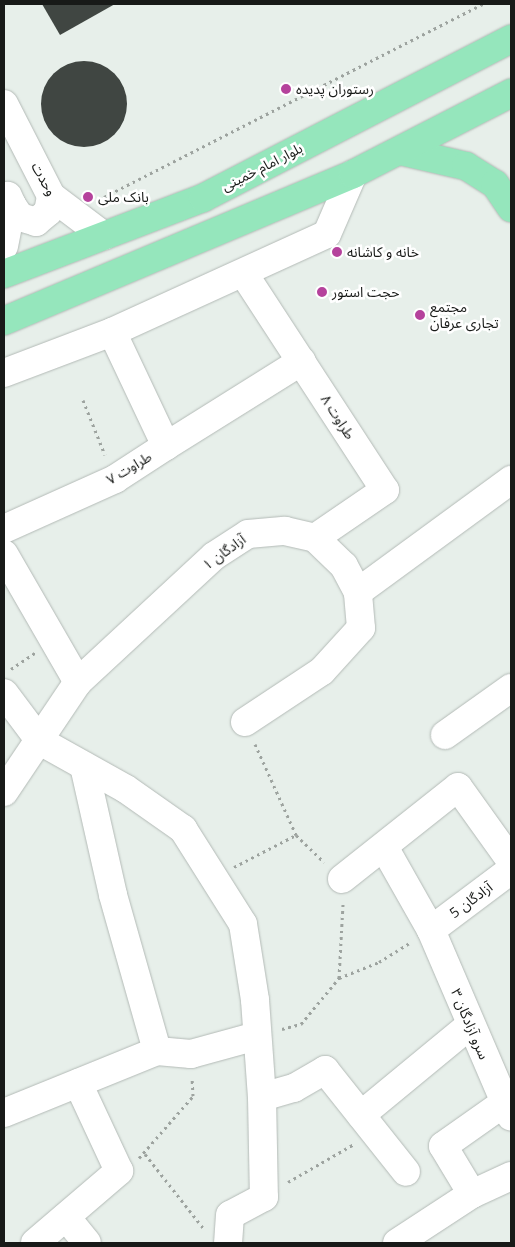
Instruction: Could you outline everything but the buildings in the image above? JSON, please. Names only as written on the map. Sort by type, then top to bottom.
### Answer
[{"type":"main road","name":"بلوار امام خمینی","points":[[4,274],[202,198],[511,39]]},
{"type":"main road","points":[[4,322],[353,174],[511,93]]},
{"type":"main road","points":[[401,150],[472,169],[495,184],[511,208]]},
{"type":"street","name":"وحدت","points":[[4,104],[51,196],[71,214],[104,236]]},
{"type":"street","points":[[4,373],[112,332],[244,274],[327,234],[353,174]]},
{"type":"street","points":[[8,196],[20,217],[36,222],[48,212],[51,196]]},
{"type":"street","points":[[4,246],[8,196]]},
{"type":"street","name":"طراوت ۸","points":[[244,274],[385,490],[315,538]]},
{"type":"street","name":"طراوت ۷","points":[[4,529],[115,478],[166,446],[112,332]]},
{"type":"street","points":[[166,446],[302,361]]},
{"type":"street","points":[[358,592],[511,480]]},
{"type":"street","name":"آزادگان ۱","points":[[4,792],[78,682],[214,556],[248,534],[285,531],[315,538]]},
{"type":"street","points":[[245,722],[322,671],[361,628],[358,592],[344,566],[315,538]]},
{"type":"street","points":[[4,554],[78,682]]},
{"type":"street","points":[[446,735],[511,688]]},
{"type":"street","points":[[4,693],[40,741],[126,789],[183,829],[216,877],[243,924],[257,1036],[262,1097],[264,1196],[230,1215],[217,1237]]},
{"type":"street","points":[[84,766],[113,895],[157,1051]]},
{"type":"street","points":[[342,879],[458,787],[511,861]]},
{"type":"street","name":"سرو آزادگان ۳","points":[[384,847],[431,930],[507,1110]]},
{"type":"street","name":"آزادگان 5","points":[[431,930],[511,870]]},
{"type":"street","points":[[367,1124],[470,1025]]},
{"type":"street","points":[[4,1113],[157,1051],[191,1054],[257,1036]]},
{"type":"street","points":[[262,1097],[294,1088],[325,1070],[406,1172]]},
{"type":"street","points":[[35,1243],[120,1170],[78,1083]]},
{"type":"street","points":[[472,1194],[443,1146],[507,1110]]},
{"type":"street","points":[[396,1243],[472,1194],[511,1176]]},
{"type":"street","points":[[66,1217],[87,1243]]},
{"type":"path","points":[[71,214],[483,4]]},
{"type":"path","points":[[83,400],[115,478]]},
{"type":"path","points":[[4,674],[54,640]]},
{"type":"path","points":[[245,722],[296,835],[342,879],[345,923],[339,978]]},
{"type":"path","points":[[216,877],[296,835]]},
{"type":"path","points":[[257,1036],[301,1024],[339,978],[379,962],[431,930]]},
{"type":"path","points":[[120,1170],[145,1154],[193,1096],[191,1054]]},
{"type":"path","points":[[264,1196],[367,1124]]},
{"type":"path","points":[[145,1154],[217,1237]]},
{"type":"place","name":"رستوران پدیده","points":[[286,89]]},
{"type":"place","name":"بانک ملی","points":[[88,197]]},
{"type":"place","name":"خانه و کاشانه","points":[[337,252]]},
{"type":"place","name":"حجت استور","points":[[322,292]]},
{"type":"place","name":"مجتمع تجاری عرفان","points":[[420,315]]}]
